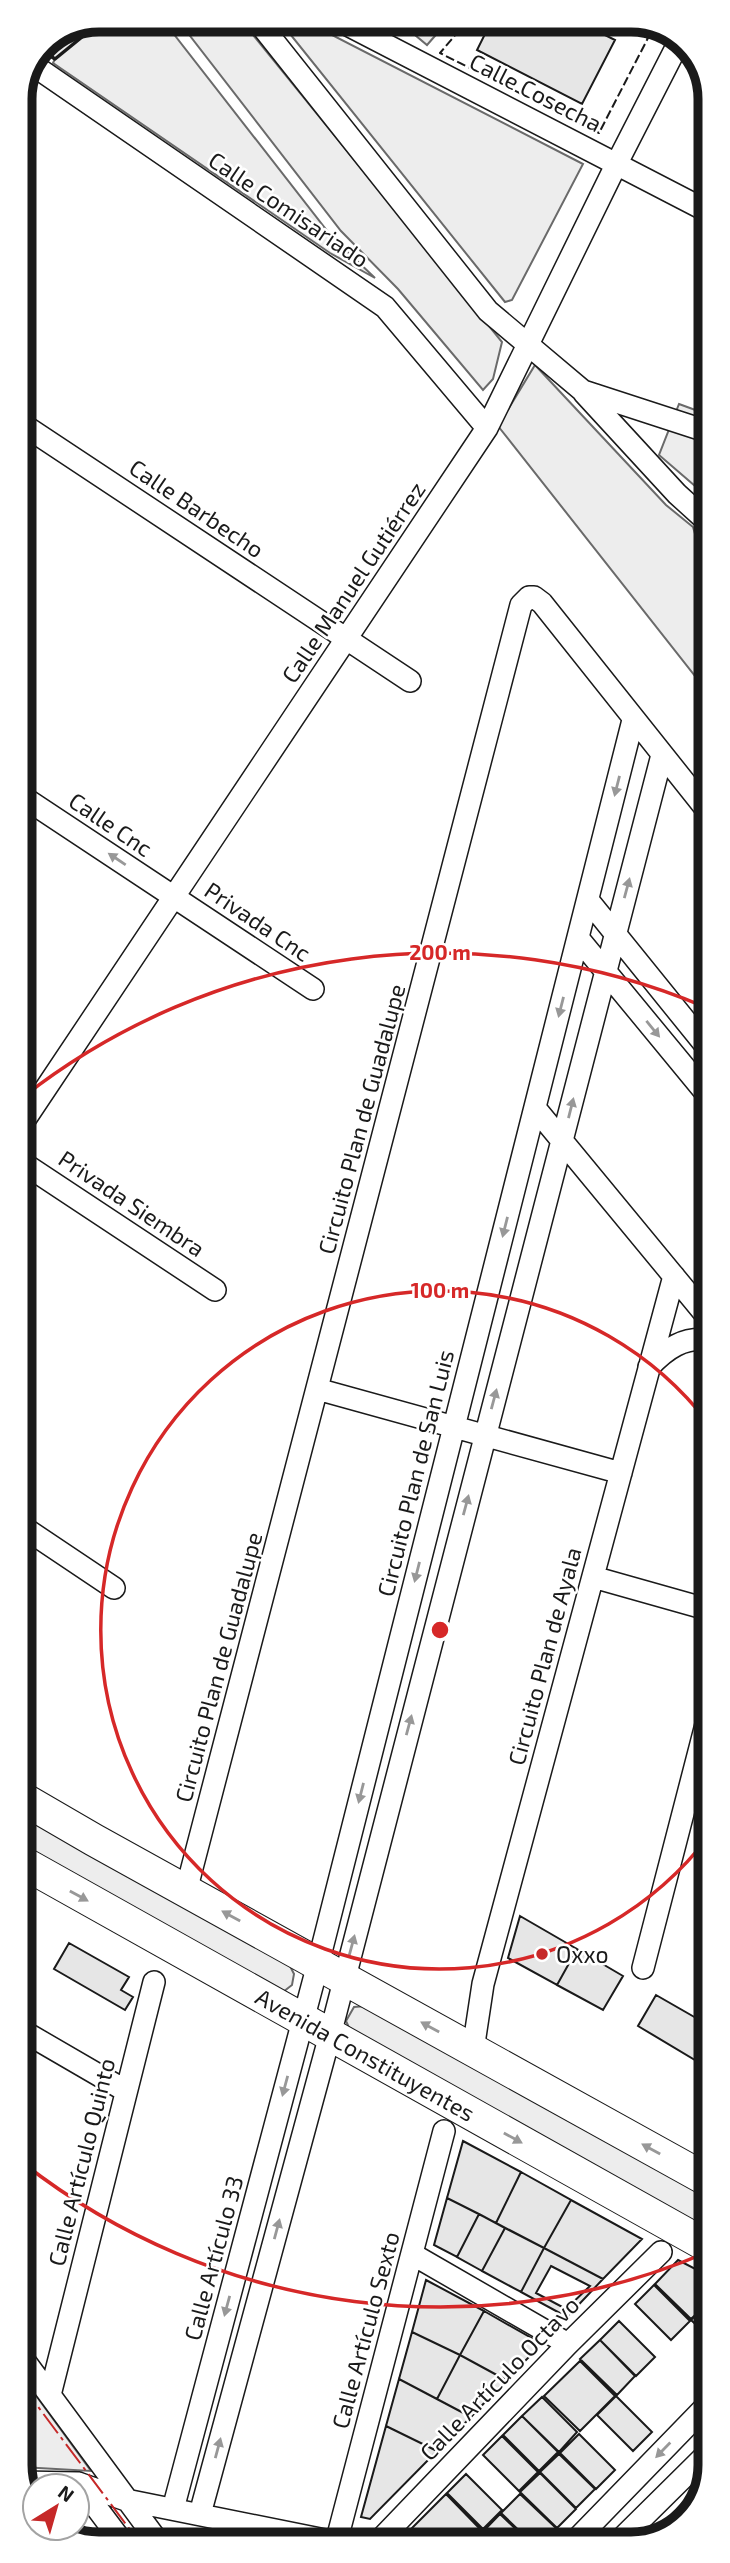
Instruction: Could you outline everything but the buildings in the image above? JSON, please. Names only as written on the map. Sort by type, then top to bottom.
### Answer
[{"type":"main road","points":[[32,1804],[698,2175]]},
{"type":"main road","name":"Avenida Constituyentes","points":[[32,1868],[698,2241]]},
{"type":"street","points":[[266,32],[488,311],[583,391],[677,494],[698,513]]},
{"type":"street","name":"Calle Cosecha","points":[[368,32],[698,206]]},
{"type":"street","name":"Calle Manuel Gutiérrez","points":[[32,1109],[487,428],[676,48]]},
{"type":"street","name":"Calle Comisariado","points":[[39,69],[384,307],[487,428]]},
{"type":"street","points":[[583,391],[698,428]]},
{"type":"street","name":"Calle Barbecho","points":[[32,431],[411,681]]},
{"type":"street","name":"Circuito Plan de Guadalupe","points":[[186,1891],[521,605],[525,600],[534,597],[542,603],[698,799]]},
{"type":"street","name":"Circuito Plan de San Luis","points":[[330,2035],[330,1971],[454,1427],[634,720]]},
{"type":"street","name":"Circuito Plan de San Luis","points":[[303,2020],[330,1971],[484,1435],[662,755]]},
{"type":"street","name":"Calle Cnc","points":[[32,803],[174,897]]},
{"type":"street","name":"Privada Cnc","points":[[174,897],[313,989]]},
{"type":"street","points":[[588,900],[698,1036]]},
{"type":"street","points":[[578,938],[698,1083]]},
{"type":"street","points":[[535,1108],[698,1306]]},
{"type":"street","name":"Privada Siembra","points":[[32,1169],[215,1290]]},
{"type":"street","name":"Circuito Plan de Ayala","points":[[473,2050],[483,1984],[674,1276]]},
{"type":"street","points":[[649,1367],[676,1345],[690,1339],[698,1339]]},
{"type":"street","points":[[317,1389],[621,1473]]},
{"type":"street","points":[[32,1533],[114,1588]]},
{"type":"street","points":[[593,1577],[698,1607]]},
{"type":"street","points":[[643,1968],[698,1755]]},
{"type":"street","name":"Calle Artículo Quinto","points":[[50,2395],[154,1982]]},
{"type":"street","name":"Calle Artículo 33","points":[[173,2510],[303,2020]]},
{"type":"street","points":[[200,2514],[330,2035]]},
{"type":"street","points":[[32,2037],[126,2091]]},
{"type":"street","name":"Calle Artículo Sexto","points":[[340,2531],[444,2131]]},
{"type":"street","name":"Calle Artículo Octavo","points":[[388,2532],[568,2344],[661,2252]]},
{"type":"street","points":[[412,2254],[568,2344]]},
{"type":"street","points":[[32,2371],[150,2531]]},
{"type":"street","points":[[584,2532],[698,2414]]},
{"type":"street","points":[[628,2532],[698,2463]]},
{"type":"street","points":[[91,2488],[126,2500],[282,2531]]},
{"type":"street","points":[[91,2501],[113,2531]]},
{"type":"shaded area","points":[[172,32],[332,237],[375,278],[330,253],[53,63],[55,59],[48,54],[51,51],[61,43],[85,33]]},
{"type":"shaded area","points":[[187,32],[251,32],[502,342],[493,379],[483,390],[398,289],[341,231]]},
{"type":"shaded area","points":[[288,32],[326,32],[583,164],[512,300],[505,302]]},
{"type":"shaded area","points":[[411,32],[438,32],[427,45]]},
{"type":"shaded area","points":[[535,365],[666,505],[693,527],[698,544],[698,680],[498,426]]},
{"type":"shaded area","points":[[679,404],[698,411],[698,489],[659,455]]},
{"type":"shaded area","points":[[32,1821],[289,1964],[294,1974],[292,1985],[283,1992],[275,1991],[32,1852]]},
{"type":"shaded area","points":[[366,2006],[698,2190],[698,2224],[351,2032],[346,2021],[354,2007]]},
{"type":"shaded area","points":[[32,2390],[91,2471],[32,2468]]},
{"type":"fence","points":[[458,32],[440,53],[599,133],[648,38],[636,32]]},
{"type":"wall","points":[[48,54],[55,59],[87,33]]},
{"type":"wall","points":[[663,2524],[691,2496]]},
{"type":"power","points":[[32,2399],[131,2531]]},
{"type":"place","name":"Oxxo","points":[[542,1954]]}]
